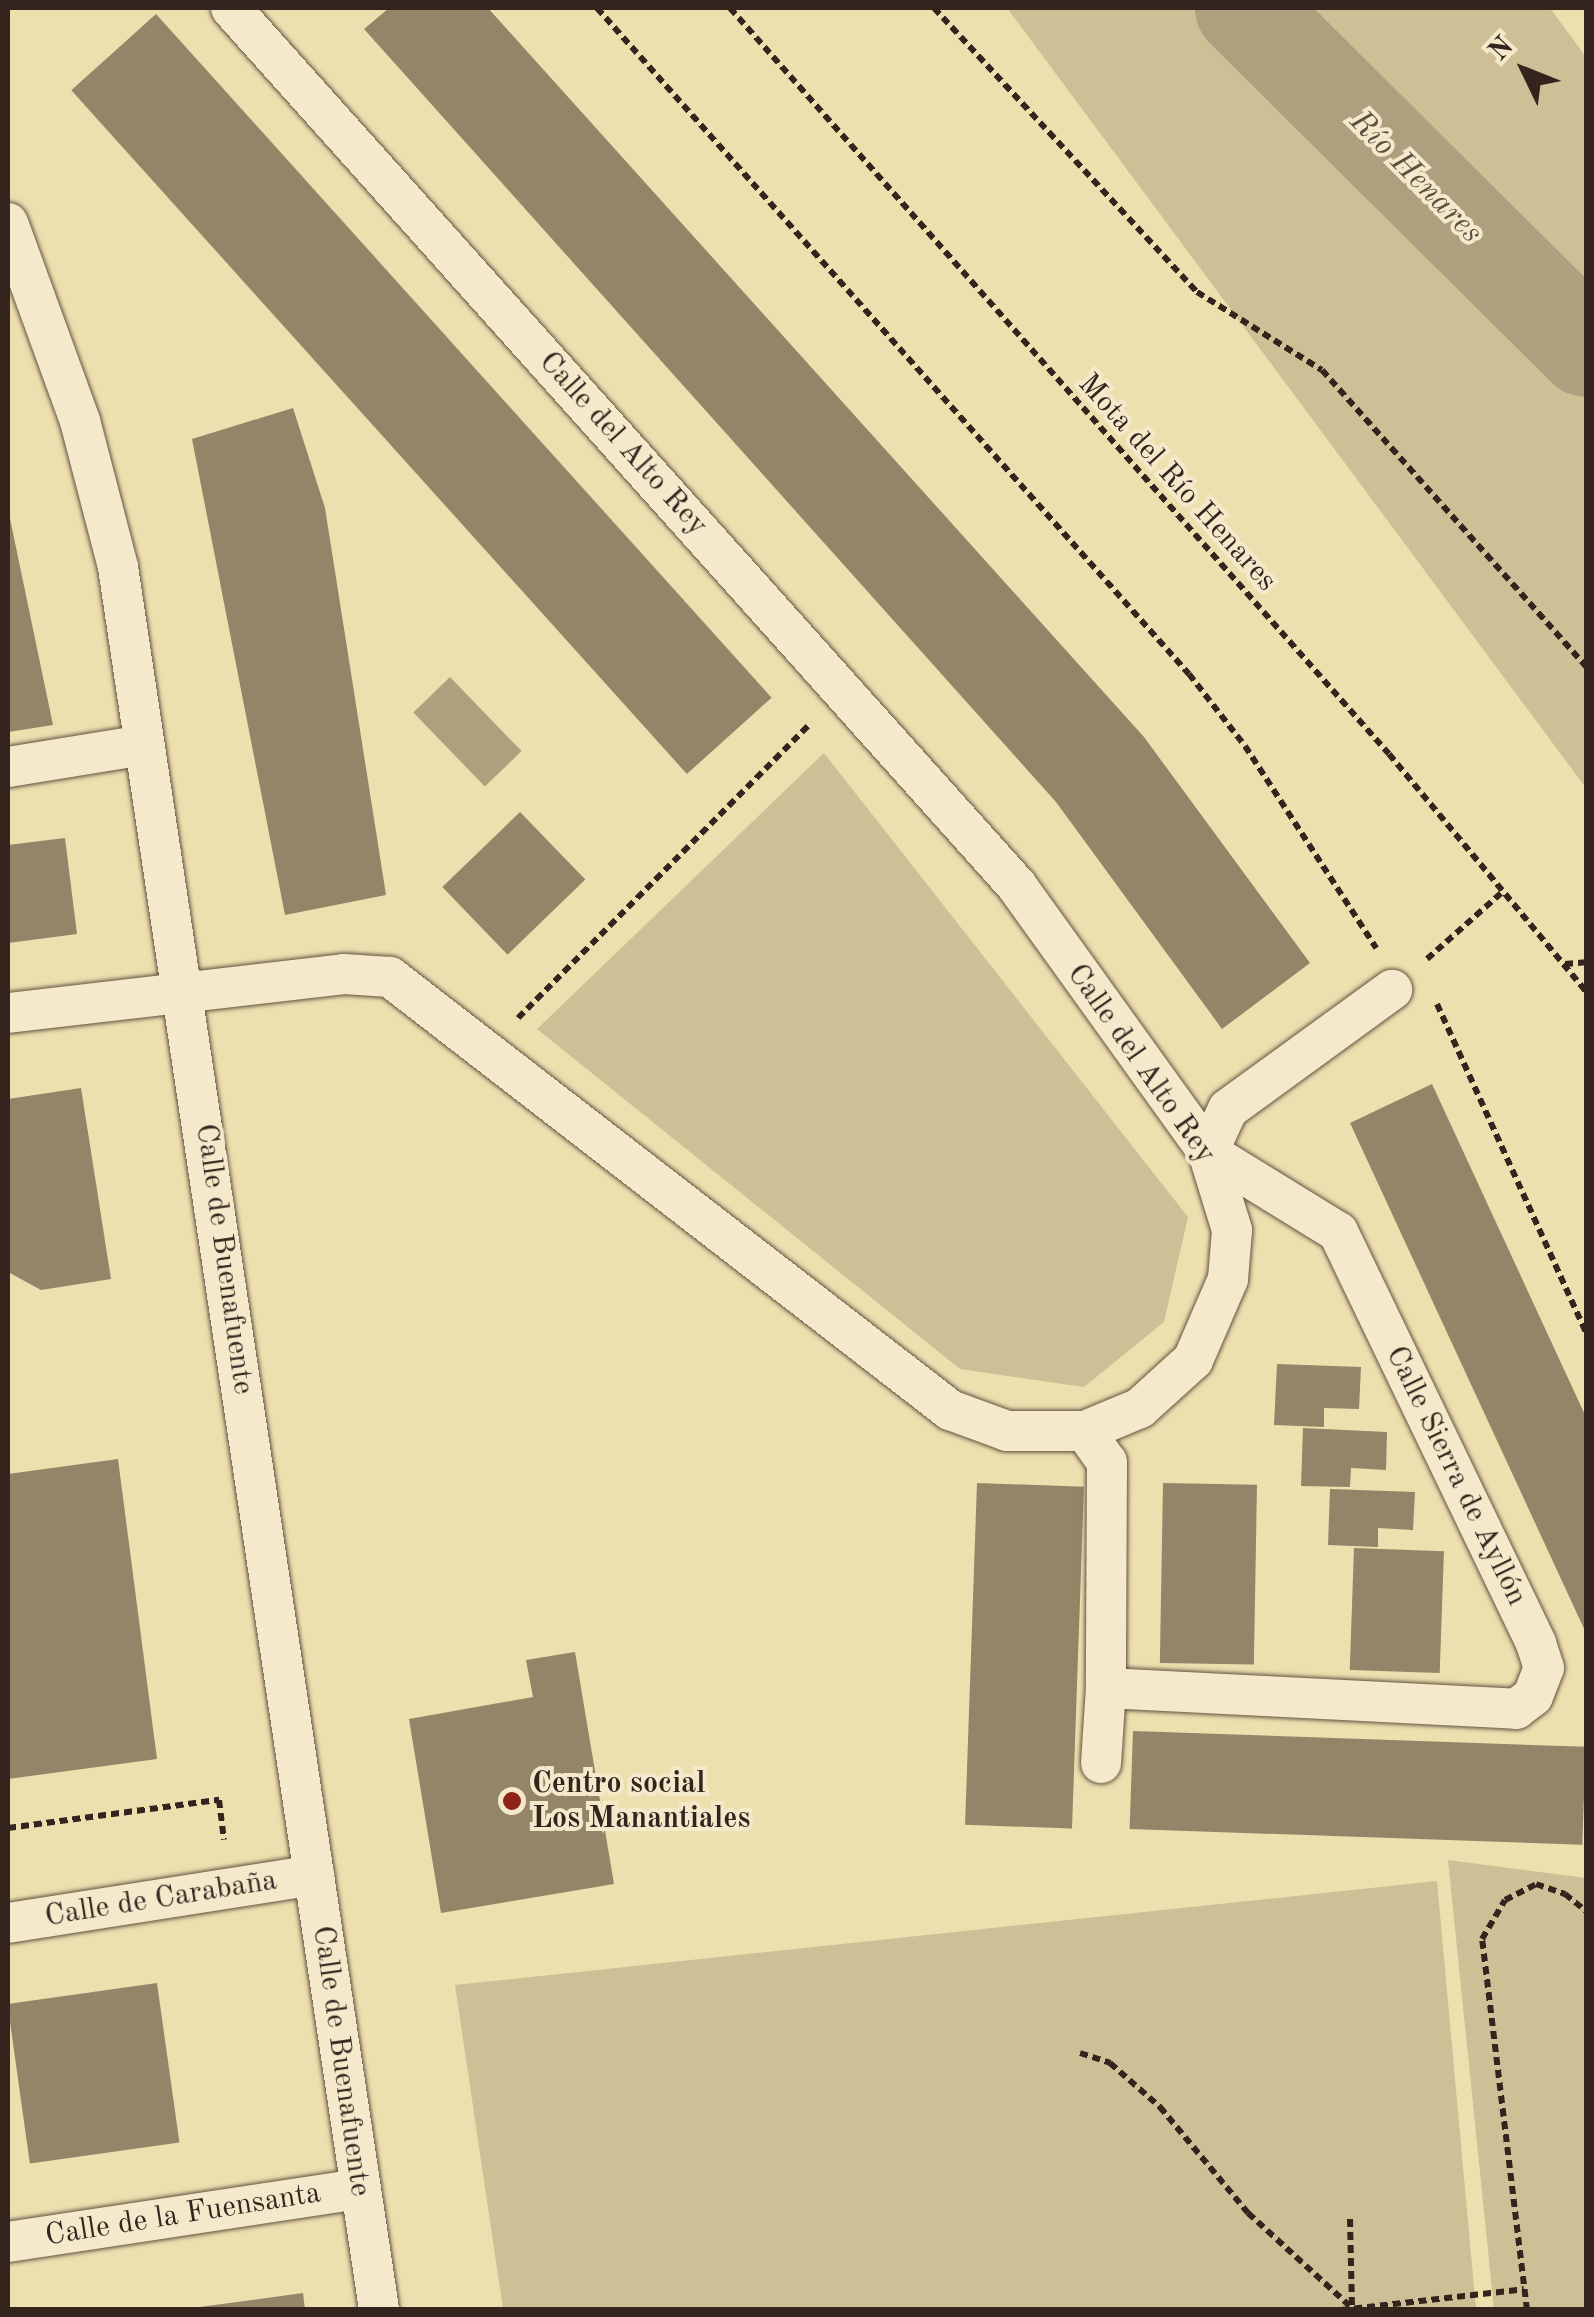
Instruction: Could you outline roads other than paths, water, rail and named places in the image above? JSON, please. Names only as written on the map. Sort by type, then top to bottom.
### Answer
[{"type":"street","name":"Calle del Alto Rey","points":[[8,1013],[184,992],[380,975],[422,994],[950,1410],[1008,1432],[1085,1431],[1122,1418],[1164,1391],[1193,1360],[1213,1323],[1228,1279],[1232,1230],[1208,1152],[1017,886],[230,8]]},
{"type":"street","name":"Calle de Buenafuente","points":[[10,235],[80,421],[118,567],[378,2310]]},
{"type":"street","points":[[8,768],[144,745]]},
{"type":"street","points":[[1208,1152],[1228,1108],[1392,990]]},
{"type":"street","name":"Calle Sierra de Ayllón","points":[[1106,1688],[1516,1709],[1534,1696],[1544,1668],[1338,1232],[1208,1152]]},
{"type":"street","points":[[1085,1431],[1106,1462],[1106,1688],[1102,1763]]},
{"type":"street","name":"Calle de Carabaña","points":[[8,1923],[314,1875]]},
{"type":"street","name":"Calle de la Fuensanta","points":[[8,2242],[358,2189]]},
{"type":"waterway","name":"Río Henares","points":[[1244,8],[1586,348]]},
{"type":"place","name":"Centro social Los Manantiales","points":[[512,1801]]}]
